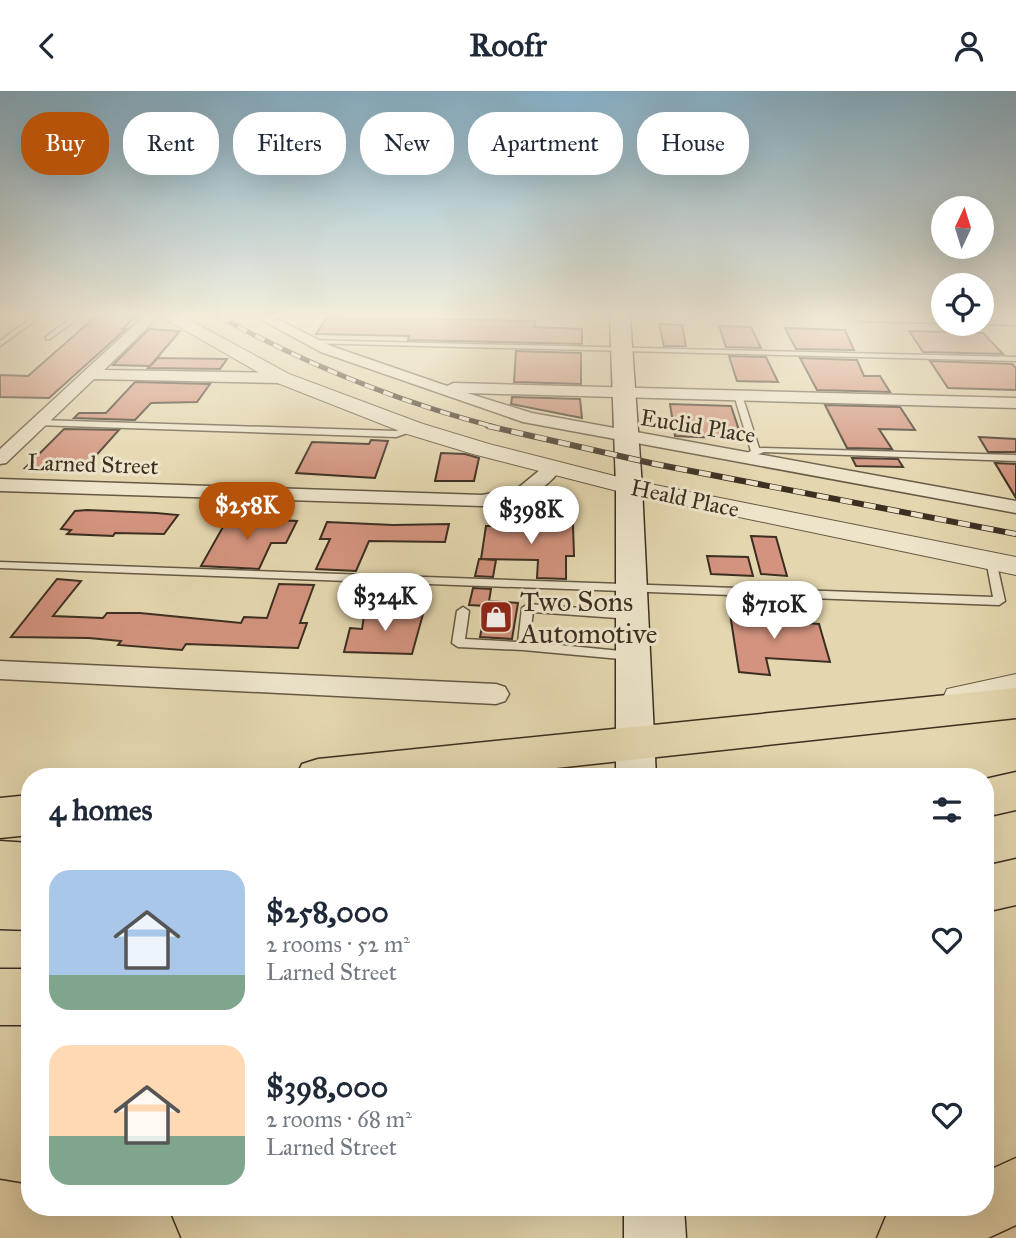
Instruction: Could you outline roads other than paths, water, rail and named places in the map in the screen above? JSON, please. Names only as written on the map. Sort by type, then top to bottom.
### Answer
[{"type":"highway","points":[[397,768],[554,750],[636,760],[873,717],[1016,703]]},
{"type":"highway","points":[[994,796],[1016,791]]},
{"type":"highway","points":[[0,797],[21,796]]},
{"type":"highway","points":[[0,818],[21,816]]},
{"type":"highway","points":[[0,863],[21,864]]},
{"type":"highway","points":[[994,887],[1016,882]]},
{"type":"highway","points":[[0,905],[21,906]]},
{"type":"highway","points":[[0,997],[21,997]]},
{"type":"highway","points":[[994,1202],[1016,1191]]},
{"type":"highway","points":[[0,1213],[146,1238]]},
{"type":"highway","points":[[914,1237],[963,1216]]},
{"type":"main road","points":[[623,371],[629,487],[636,760]]},
{"type":"main road","points":[[654,1216],[655,1238]]},
{"type":"street","points":[[0,459],[95,371]]},
{"type":"street","name":"Heald Place","points":[[268,371],[415,429],[552,468],[629,487],[1003,563]]},
{"type":"street","name":"Euclid Place","points":[[391,371],[530,418],[626,437],[751,454],[1016,506]]},
{"type":"street","points":[[91,374],[282,378]]},
{"type":"street","points":[[443,389],[624,391],[1016,403]]},
{"type":"street","name":"Larned Street","points":[[0,485],[469,502],[519,495],[534,488],[552,468]]},
{"type":"street","points":[[0,670],[496,694]]},
{"type":"street","points":[[873,717],[1016,685]]},
{"type":"street","points":[[914,1237],[1016,1223]]},
{"type":"lane","points":[[738,395],[751,454],[763,449],[1016,457]]},
{"type":"lane","points":[[39,423],[385,434],[415,429]]},
{"type":"lane","points":[[523,646],[528,608],[631,602],[999,601],[1003,563]]},
{"type":"lane","points":[[0,565],[631,602]]},
{"type":"lane","points":[[463,611],[458,643],[632,656]]},
{"type":"railway","points":[[330,371],[423,406],[495,427]]},
{"type":"railway","points":[[488,426],[655,464],[1016,534]]},
{"type":"place","name":"Two Sons Automotive","points":[[496,617]]}]
